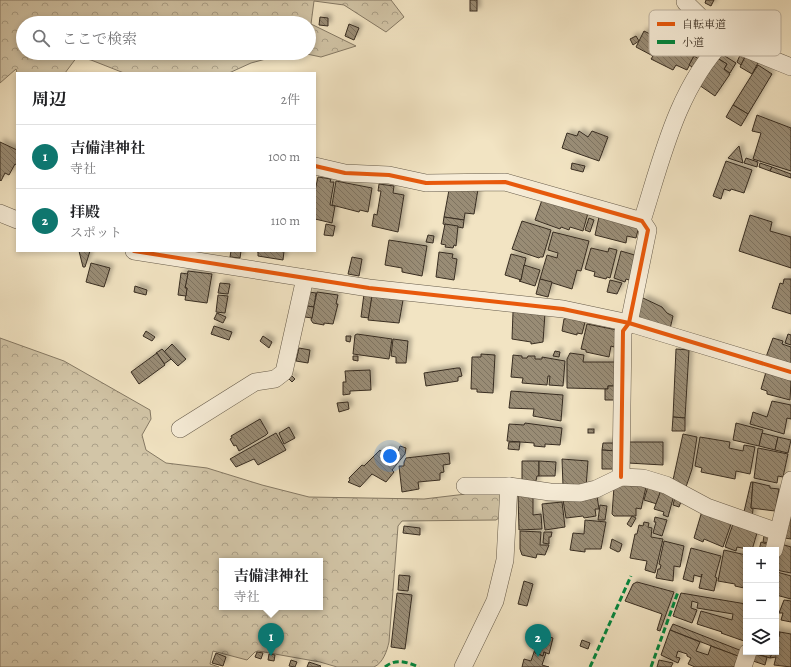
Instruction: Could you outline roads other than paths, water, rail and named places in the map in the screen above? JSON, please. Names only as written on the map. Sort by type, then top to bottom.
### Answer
[{"type":"street","points":[[685,2],[693,10]]},
{"type":"street","points":[[642,220],[671,129],[682,102],[710,56]]},
{"type":"street","points":[[764,56],[791,67]]},
{"type":"street","points":[[316,166],[345,173],[388,175],[426,184],[505,182],[642,220],[648,230],[629,323],[623,331],[621,477]]},
{"type":"street","points":[[0,214],[16,220]]},
{"type":"street","points":[[140,252],[369,288],[563,309],[629,323],[791,372]]},
{"type":"street","points":[[180,429],[255,382],[275,379],[284,372],[305,278]]},
{"type":"street","points":[[466,486],[509,486],[550,492],[580,493],[596,489],[621,477],[642,478],[666,485],[707,507],[778,532]]},
{"type":"street","points":[[775,547],[789,498],[791,480]]},
{"type":"street","points":[[463,667],[495,601],[505,560],[509,486]]},
{"type":"street","points":[[743,667],[747,655]]},
{"type":"place","name":"吉備津神社","points":[[271,656]]},
{"type":"place","name":"拝殿","points":[[538,657]]}]
